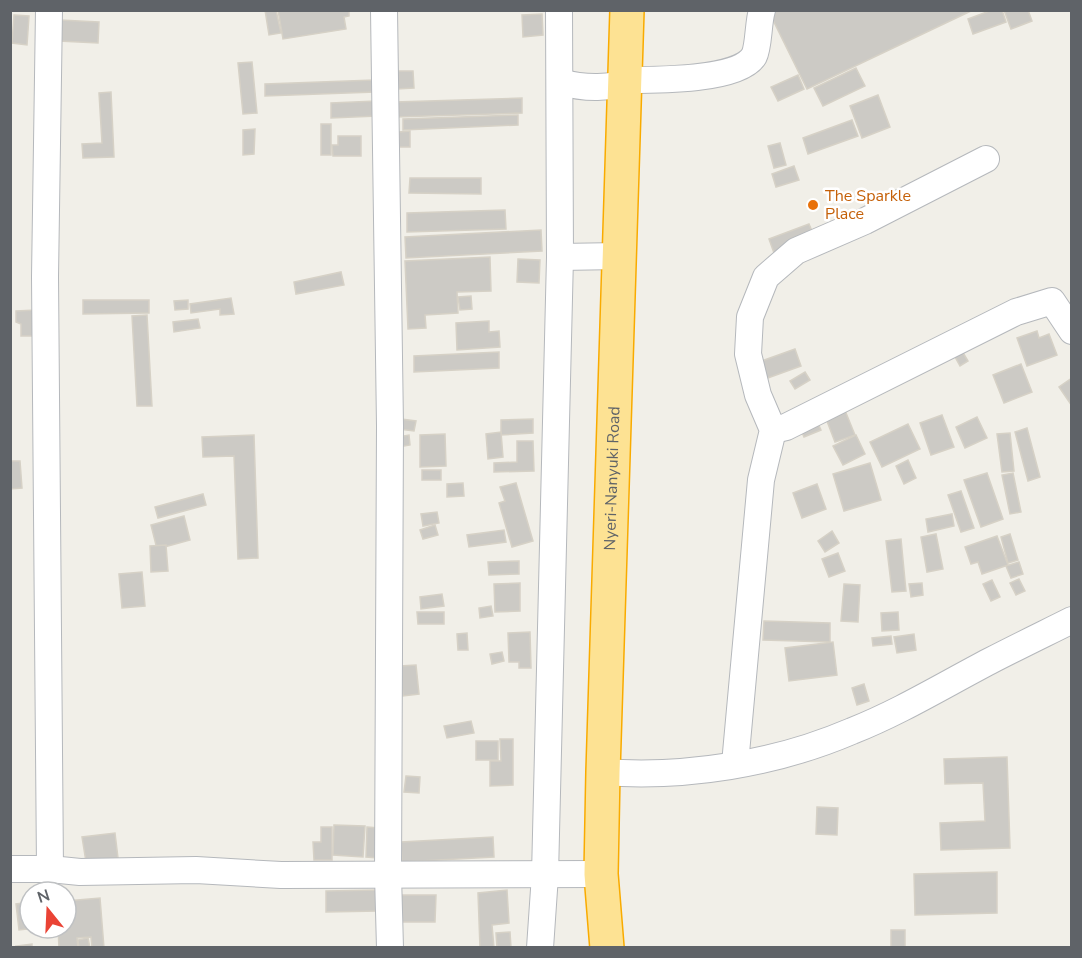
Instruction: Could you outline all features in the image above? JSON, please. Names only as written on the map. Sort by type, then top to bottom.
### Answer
[{"type":"highway","name":"Nyeri-Nanyuki Road","points":[[607,948],[601,874],[603,772],[619,256],[628,81],[627,10]]},
{"type":"street","points":[[49,10],[45,277],[50,869]]},
{"type":"street","points":[[384,10],[390,426],[388,875],[390,948]]},
{"type":"street","points":[[540,948],[545,875],[560,256],[559,10]]},
{"type":"street","points":[[560,82],[582,88],[628,81],[692,78],[736,68],[748,62],[755,51],[762,10]]},
{"type":"street","points":[[735,765],[761,480],[772,430],[758,395],[748,354],[750,317],[766,277],[796,251],[865,221],[987,159]]},
{"type":"street","points":[[560,256],[619,256]]},
{"type":"street","points":[[772,430],[786,427],[1016,312],[1052,301],[1071,331]]},
{"type":"street","points":[[603,772],[638,775],[669,773],[735,765],[798,750],[888,716],[1071,620]]},
{"type":"street","points":[[10,869],[80,872],[196,870],[388,875],[601,874]]},
{"type":"building","points":[[265,10],[276,10],[281,33],[269,35]]},
{"type":"building","points":[[278,10],[349,10],[349,16],[344,17],[346,29],[283,39]]},
{"type":"building","points":[[777,10],[973,10],[807,89],[770,14]]},
{"type":"building","points":[[992,10],[1002,10],[1006,22],[973,34],[968,19]]},
{"type":"building","points":[[1004,10],[1028,10],[1032,21],[1011,29]]},
{"type":"building","points":[[542,14],[543,35],[523,37],[522,15]]},
{"type":"building","points":[[14,15],[29,16],[27,45],[12,43]]},
{"type":"building","points":[[60,20],[99,22],[98,43],[59,41]]},
{"type":"building","points":[[252,62],[257,113],[243,114],[238,63]]},
{"type":"building","points":[[856,68],[865,86],[823,106],[814,88]]},
{"type":"building","points":[[396,71],[413,71],[414,88],[397,89]]},
{"type":"building","points":[[798,75],[804,89],[778,101],[771,87]]},
{"type":"building","points":[[374,80],[375,92],[265,96],[265,84]]},
{"type":"building","points":[[111,92],[114,157],[83,158],[82,144],[102,143],[99,93]]},
{"type":"building","points":[[878,95],[890,127],[862,138],[850,106]]},
{"type":"building","points":[[522,98],[522,113],[395,117],[395,102]]},
{"type":"building","points":[[376,101],[377,116],[331,118],[331,103]]},
{"type":"building","points":[[518,115],[518,125],[403,130],[403,119]]},
{"type":"building","points":[[852,120],[858,136],[808,154],[803,138]]},
{"type":"building","points":[[321,124],[331,124],[331,155],[321,155]]},
{"type":"building","points":[[255,129],[254,154],[243,155],[243,130]]},
{"type":"building","points":[[410,131],[410,147],[399,147],[399,132]]},
{"type":"building","points":[[338,136],[361,136],[361,156],[333,156],[332,145],[338,145]]},
{"type":"building","points":[[780,143],[786,165],[774,168],[768,146]]},
{"type":"building","points":[[794,166],[799,180],[776,187],[772,174]]},
{"type":"building","points":[[410,178],[481,178],[481,194],[409,193]]},
{"type":"building","points":[[505,210],[506,229],[407,232],[407,213]]},
{"type":"building","points":[[809,224],[815,238],[774,253],[769,239]]},
{"type":"building","points":[[541,230],[542,251],[406,258],[405,237]]},
{"type":"building","points":[[490,257],[491,291],[457,292],[458,313],[425,315],[426,328],[408,329],[405,261]]},
{"type":"building","points":[[518,259],[540,260],[539,283],[517,282]]},
{"type":"building","points":[[341,272],[344,285],[296,294],[294,282]]},
{"type":"building","points":[[471,296],[472,309],[460,310],[458,297]]},
{"type":"building","points":[[231,298],[234,314],[220,315],[220,309],[191,313],[190,304]]},
{"type":"building","points":[[83,300],[149,300],[149,313],[83,314]]},
{"type":"building","points":[[188,300],[188,309],[175,310],[174,301]]},
{"type":"building","points":[[36,310],[37,336],[21,336],[21,324],[16,322],[16,311]]},
{"type":"building","points":[[147,315],[152,406],[137,406],[132,316]]},
{"type":"building","points":[[198,319],[200,328],[174,332],[173,322]]},
{"type":"building","points":[[489,321],[489,332],[499,331],[500,347],[457,350],[456,323]]},
{"type":"building","points":[[1037,331],[1039,338],[1049,334],[1057,355],[1027,366],[1017,338]]},
{"type":"building","points":[[795,349],[801,366],[765,379],[759,362]]},
{"type":"building","points":[[962,351],[968,361],[960,366],[954,355]]},
{"type":"building","points":[[499,352],[499,368],[414,372],[414,356]]},
{"type":"building","points":[[1021,364],[1032,392],[1004,403],[993,375]]},
{"type":"building","points":[[805,372],[810,380],[795,389],[790,381]]},
{"type":"building","points":[[1072,378],[1072,406],[1059,387]]},
{"type":"building","points":[[844,408],[855,435],[835,442],[825,416]]},
{"type":"building","points":[[942,415],[954,447],[931,455],[920,423]]},
{"type":"building","points":[[977,417],[987,438],[965,448],[956,427]]},
{"type":"building","points":[[401,419],[416,421],[414,431],[399,429]]},
{"type":"building","points":[[533,419],[533,433],[501,435],[501,420]]},
{"type":"building","points":[[817,421],[821,430],[804,437],[800,428]]},
{"type":"building","points":[[908,424],[920,449],[882,467],[870,442]]},
{"type":"building","points":[[1027,428],[1040,477],[1028,481],[1015,432]]},
{"type":"building","points":[[501,432],[503,457],[488,459],[486,434]]},
{"type":"building","points":[[1010,433],[1014,471],[1002,472],[997,434]]},
{"type":"building","points":[[445,434],[446,466],[420,467],[420,435]]},
{"type":"building","points":[[254,435],[258,558],[238,559],[234,456],[203,457],[202,437]]},
{"type":"building","points":[[409,435],[410,445],[399,447],[397,437]]},
{"type":"building","points":[[856,435],[865,454],[843,465],[833,446]]},
{"type":"building","points":[[517,441],[533,441],[534,471],[494,472],[494,463],[517,462]]},
{"type":"building","points":[[908,460],[916,478],[904,484],[896,466]]},
{"type":"building","points":[[10,461],[20,461],[22,488],[10,489]]},
{"type":"building","points":[[870,463],[881,500],[844,511],[833,474]]},
{"type":"building","points":[[422,470],[441,470],[441,480],[422,480]]},
{"type":"building","points":[[987,473],[1003,519],[981,527],[964,480]]},
{"type":"building","points":[[1013,473],[1021,512],[1010,514],[1002,475]]},
{"type":"building","points":[[463,483],[464,496],[447,497],[447,484]]},
{"type":"building","points":[[516,483],[533,541],[512,547],[499,503],[505,501],[500,487]]},
{"type":"building","points":[[817,484],[826,509],[802,518],[793,493]]},
{"type":"building","points":[[961,491],[974,528],[961,532],[948,495]]},
{"type":"building","points":[[203,494],[206,505],[158,518],[155,507]]},
{"type":"building","points":[[437,512],[439,523],[423,526],[421,514]]},
{"type":"building","points":[[952,514],[954,526],[928,532],[926,519]]},
{"type":"building","points":[[184,516],[190,540],[157,549],[151,525]]},
{"type":"building","points":[[435,525],[438,535],[423,539],[420,530]]},
{"type":"building","points":[[504,530],[506,542],[469,547],[467,535]]},
{"type":"building","points":[[832,531],[839,543],[825,552],[818,541]]},
{"type":"building","points":[[936,534],[943,569],[927,572],[921,537]]},
{"type":"building","points":[[1010,534],[1018,560],[1008,563],[1001,537]]},
{"type":"building","points":[[997,536],[1008,565],[982,574],[978,562],[971,564],[965,547]]},
{"type":"building","points":[[901,539],[906,591],[892,592],[886,541]]},
{"type":"building","points":[[166,545],[168,571],[151,572],[150,546]]},
{"type":"building","points":[[838,553],[845,571],[829,577],[822,559]]},
{"type":"building","points":[[519,561],[519,574],[489,575],[488,562]]},
{"type":"building","points":[[1019,562],[1023,574],[1011,578],[1006,566]]},
{"type":"building","points":[[142,572],[145,606],[122,608],[119,574]]},
{"type":"building","points":[[1019,579],[1025,591],[1016,595],[1010,583]]},
{"type":"building","points":[[992,580],[1000,597],[991,601],[983,584]]},
{"type":"building","points":[[520,583],[520,611],[495,612],[494,584]]},
{"type":"building","points":[[922,583],[923,595],[911,597],[909,584]]},
{"type":"building","points":[[844,584],[860,585],[858,622],[841,621]]},
{"type":"building","points":[[442,594],[444,606],[421,609],[420,597]]},
{"type":"building","points":[[491,606],[493,616],[480,618],[479,608]]},
{"type":"building","points":[[417,612],[444,612],[444,624],[418,624]]},
{"type":"building","points":[[898,612],[899,630],[882,631],[881,613]]},
{"type":"building","points":[[764,621],[830,623],[830,642],[763,640]]},
{"type":"building","points":[[530,632],[531,668],[519,668],[519,662],[509,662],[508,633]]},
{"type":"building","points":[[467,633],[468,650],[458,650],[457,634]]},
{"type":"building","points":[[914,634],[916,650],[897,653],[894,637]]},
{"type":"building","points":[[891,636],[892,644],[873,646],[872,638]]},
{"type":"building","points":[[833,642],[837,675],[789,681],[785,648]]},
{"type":"building","points":[[502,652],[504,661],[492,664],[490,654]]},
{"type":"building","points":[[416,665],[419,694],[403,696],[400,666]]},
{"type":"building","points":[[864,684],[869,701],[857,705],[852,688]]},
{"type":"building","points":[[471,721],[474,733],[447,738],[444,726]]},
{"type":"building","points":[[500,739],[513,739],[513,785],[490,786],[490,761],[501,761]]},
{"type":"building","points":[[476,741],[498,741],[498,760],[476,760]]},
{"type":"building","points":[[1007,757],[1010,848],[941,850],[940,823],[985,821],[983,783],[945,784],[944,759]]},
{"type":"building","points":[[406,776],[420,777],[419,793],[404,792]]},
{"type":"building","points":[[817,807],[838,808],[837,835],[816,834]]},
{"type":"building","points":[[334,825],[365,826],[363,857],[333,855]]},
{"type":"building","points":[[321,827],[332,827],[332,860],[314,860],[313,842],[321,842]]},
{"type":"building","points":[[367,827],[379,828],[378,858],[366,857]]},
{"type":"building","points":[[115,833],[118,858],[86,862],[82,837]]},
{"type":"building","points":[[493,837],[494,857],[402,862],[401,842]]},
{"type":"building","points":[[997,872],[997,913],[915,915],[914,874]]},
{"type":"building","points":[[379,890],[379,911],[326,912],[326,891]]},
{"type":"building","points":[[507,890],[509,923],[492,925],[494,948],[480,948],[478,893]]},
{"type":"building","points":[[397,895],[436,895],[435,922],[396,922]]},
{"type":"building","points":[[100,898],[104,948],[92,948],[91,937],[78,938],[78,900]]},
{"type":"building","points":[[891,930],[905,930],[905,948],[891,948]]},
{"type":"building","points":[[510,932],[511,948],[497,948],[496,933]]},
{"type":"building","points":[[88,938],[90,948],[79,948],[78,940]]},
{"type":"building","points":[[59,940],[77,940],[78,948],[59,948]]},
{"type":"building","points":[[32,944],[32,948],[17,948],[16,946]]},
{"type":"place","name":"The Sparkle Place","points":[[813,205]]}]
